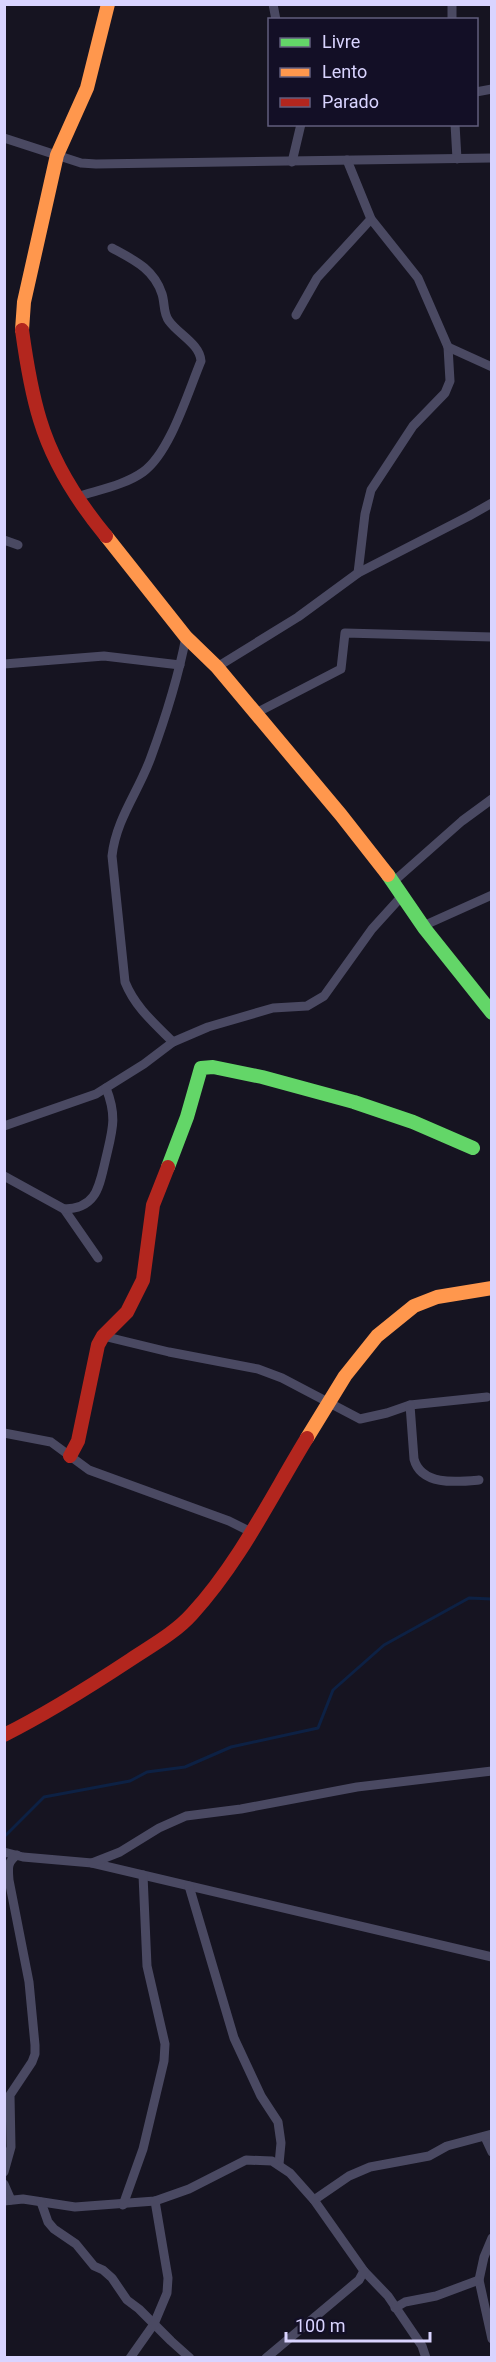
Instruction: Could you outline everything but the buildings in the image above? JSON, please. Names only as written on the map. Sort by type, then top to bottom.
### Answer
[{"type":"street","points":[[108,4],[87,88],[57,155],[24,302],[21,325],[40,421],[63,475],[88,514],[186,637],[217,667],[341,815],[393,882],[401,897],[423,926],[492,1013]]},
{"type":"street","points":[[292,162],[301,126]]},
{"type":"street","points":[[455,126],[457,159]]},
{"type":"street","points":[[4,138],[81,163],[96,164],[492,158]]},
{"type":"street","points":[[347,160],[371,219],[418,278],[448,347],[450,381],[445,393],[413,426],[371,490],[364,514],[358,573]]},
{"type":"street","points":[[296,315],[317,278],[371,219]]},
{"type":"street","points":[[77,497],[135,477],[155,461],[166,443],[201,361],[197,350],[168,321],[163,294],[155,278],[146,267],[112,248]]},
{"type":"street","points":[[448,347],[492,367]]},
{"type":"street","points":[[217,667],[298,617],[358,573],[492,503]]},
{"type":"street","points":[[4,540],[18,545]]},
{"type":"street","points":[[256,713],[341,669],[345,633],[492,637]]},
{"type":"street","points":[[173,1042],[139,1008],[131,997],[125,982],[112,856],[120,820],[151,759],[180,665],[186,637]]},
{"type":"street","points":[[4,664],[104,656],[180,665]]},
{"type":"street","points":[[393,882],[462,821],[491,799]]},
{"type":"street","points":[[423,926],[492,895]]},
{"type":"street","points":[[4,1126],[77,1103],[144,1064],[173,1042],[208,1027],[273,1008],[307,1006],[318,1002],[372,929],[401,897]]},
{"type":"street","points":[[70,1456],[78,1441],[98,1345],[103,1336],[127,1312],[143,1281],[153,1205],[186,1117],[198,1073],[204,1066],[249,1074],[394,1114],[473,1148]]},
{"type":"street","points":[[64,1209],[84,1205],[99,1189],[114,1129],[113,1106],[106,1088]]},
{"type":"street","points":[[4,1176],[64,1209],[98,1258]]},
{"type":"street","points":[[4,1735],[43,1715],[172,1632],[191,1615],[210,1593],[345,1376],[377,1336],[414,1306],[437,1297],[492,1288]]},
{"type":"street","points":[[103,1336],[169,1352],[258,1369],[360,1419],[379,1416],[410,1405],[487,1397]]},
{"type":"street","points":[[410,1405],[416,1468],[430,1477],[455,1483],[479,1480]]},
{"type":"street","points":[[4,1433],[51,1442],[88,1470],[229,1521],[249,1531]]},
{"type":"street","points":[[92,1863],[120,1852],[159,1828],[186,1816],[241,1809],[257,1804],[357,1787],[492,1771]]},
{"type":"street","points":[[4,1852],[92,1863],[492,1957]]},
{"type":"street","points":[[4,2172],[11,2147],[10,2095],[35,2054],[29,1982],[9,1880],[10,1860],[16,1855]]},
{"type":"street","points":[[123,2205],[143,2149],[165,2061],[165,2044],[147,1966],[143,1875]]},
{"type":"street","points":[[189,1886],[234,2038],[261,2096],[278,2122],[281,2143],[279,2164]]},
{"type":"street","points":[[314,2200],[349,2176],[370,2167],[429,2156],[447,2146],[488,2136],[492,2152]]},
{"type":"street","points":[[4,2184],[8,2201],[41,2202],[75,2207],[123,2205],[155,2201],[189,2189],[246,2160],[259,2159],[279,2164],[314,2200],[364,2271],[388,2296],[422,2346],[426,2358]]},
{"type":"street","points":[[130,2358],[154,2324],[167,2293],[168,2278],[155,2201]]},
{"type":"street","points":[[41,2202],[48,2222],[54,2229],[76,2244],[94,2266],[103,2270],[127,2300],[190,2358]]},
{"type":"street","points":[[492,2238],[484,2257],[479,2280],[489,2309],[492,2339]]},
{"type":"street","points":[[266,2358],[359,2280],[364,2271]]},
{"type":"street","points":[[395,2308],[405,2302],[436,2296],[479,2280]]},
{"type":"waterway","points":[[4,1837],[44,1797],[130,1781],[147,1772],[185,1767],[231,1747],[318,1728],[333,1690],[384,1645],[469,1598],[492,1599]]},
{"type":"traffic: fast","points":[[388,875],[425,929],[492,1013]]},
{"type":"traffic: fast","points":[[168,1167],[187,1117],[201,1068],[213,1067],[262,1077],[354,1102],[413,1122],[473,1148]]},
{"type":"traffic: slow","points":[[22,330],[24,302],[57,155],[87,88],[108,4]]},
{"type":"traffic: slow","points":[[106,536],[186,637],[217,667],[388,875]]},
{"type":"traffic: slow","points":[[307,1438],[345,1376],[377,1336],[414,1306],[437,1297],[492,1288]]},
{"type":"traffic: jam","points":[[22,330],[31,386],[45,436],[67,481],[106,536]]},
{"type":"traffic: jam","points":[[70,1456],[78,1441],[98,1345],[103,1336],[127,1312],[143,1280],[153,1205],[168,1167]]},
{"type":"traffic: jam","points":[[4,1735],[84,1690],[162,1639],[185,1621],[209,1594],[240,1551],[307,1438]]}]
